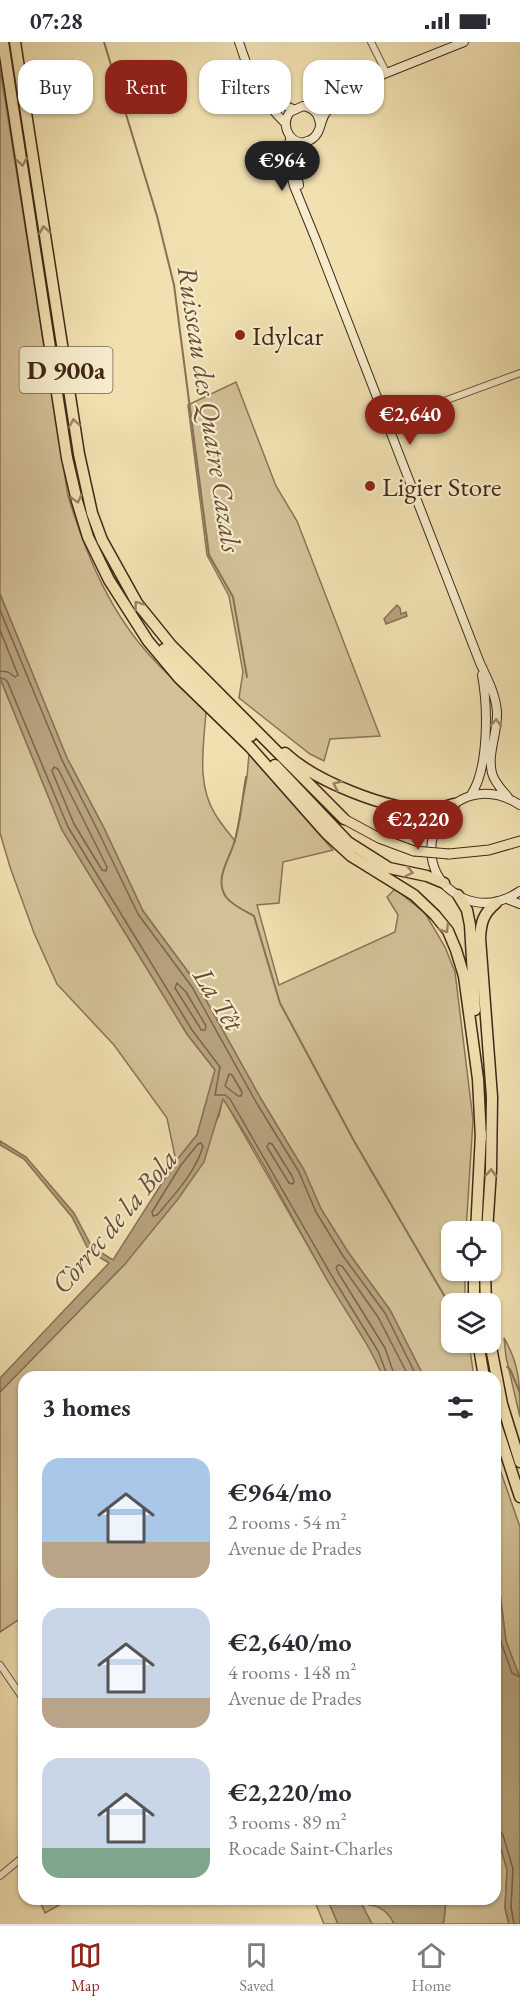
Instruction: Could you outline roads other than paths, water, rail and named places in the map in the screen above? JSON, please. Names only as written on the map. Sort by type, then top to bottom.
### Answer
[{"type":"highway","name":"D 900a","points":[[3,42],[68,458],[77,501],[88,537],[119,596],[145,630],[206,693],[325,807],[344,819]]},
{"type":"highway","name":"D 900a","points":[[15,42],[78,444],[92,513],[114,564],[137,603],[164,637],[344,819]]},
{"type":"highway","points":[[119,596],[148,641],[179,678],[250,747],[326,833],[351,856],[414,895],[448,931],[464,976],[478,1079],[481,1139]]},
{"type":"highway","points":[[148,641],[285,774],[348,842],[389,868],[427,876],[444,883]]},
{"type":"highway","points":[[190,664],[290,758],[318,776],[343,788],[381,801],[410,807],[432,809],[454,804]]},
{"type":"highway","points":[[458,895],[467,910],[470,925],[492,1097],[488,1221]]},
{"type":"highway","points":[[477,1221],[483,1108],[478,981],[481,921],[485,912],[496,903]]},
{"type":"highway","points":[[480,1353],[483,1371]]},
{"type":"highway","points":[[492,1353],[496,1371]]},
{"type":"highway","points":[[501,1399],[520,1462]]},
{"type":"highway","points":[[501,1439],[520,1497]]},
{"type":"main road","points":[[239,42],[255,74],[269,92],[277,101],[293,109]]},
{"type":"main road","points":[[239,42],[250,75],[259,93],[285,123],[290,137],[288,163],[294,186],[489,682],[497,710],[491,763],[492,776],[507,797]]},
{"type":"main road","points":[[386,72],[464,42]]},
{"type":"main road","points":[[285,123],[287,115],[293,109],[303,107]]},
{"type":"main road","points":[[317,114],[320,125]]},
{"type":"main road","points":[[316,240],[297,173],[300,152],[307,141],[316,135],[325,114]]},
{"type":"main road","points":[[290,137],[307,141]]},
{"type":"main road","points":[[471,795],[482,773],[484,754],[484,694],[480,663]]},
{"type":"main road","points":[[520,804],[496,794],[471,795],[454,804],[437,825],[432,841],[434,868],[444,883],[458,895],[481,903],[496,903],[520,891]]},
{"type":"main road","name":"D 900a","points":[[344,819],[379,838],[414,851],[449,854],[489,850],[519,841]]},
{"type":"main road","points":[[507,899],[520,904]]},
{"type":"street","points":[[371,42],[386,72]]},
{"type":"street","points":[[387,422],[520,373]]},
{"type":"street","points":[[0,1665],[18,1691]]},
{"type":"street","points":[[0,1876],[18,1861]]},
{"type":"water","name":"La Têt","points":[[0,594],[67,758],[104,828],[143,911],[197,984],[261,1099],[304,1170],[321,1209],[348,1252],[390,1310],[421,1371],[380,1371],[223,1099],[204,1162],[178,1199],[125,1264],[0,1392],[0,1378],[109,1263],[89,1251],[72,1217],[24,1159],[0,1145],[0,1141],[26,1157],[74,1213],[92,1247],[113,1260],[176,1161],[197,1135],[215,1070],[187,1034],[62,830],[0,678]]},
{"type":"water","points":[[397,605],[401,614],[406,612],[407,616],[386,624],[384,619]]},
{"type":"water","points":[[501,1601],[506,1641],[520,1678],[520,1924],[509,1924],[505,1908],[507,1870],[501,1848]]},
{"type":"water","points":[[330,1905],[362,1905],[372,1924],[338,1924]]},
{"type":"water","points":[[369,1905],[445,1905],[442,1924],[394,1924],[385,1911]]},
{"type":"waterway","name":"Ruisseau des Quatre Cazals","points":[[104,42],[157,216],[174,285],[209,555],[233,597],[247,677]]},
{"type":"waterway","name":"Ruisseau des Quatre Cazals","points":[[246,777],[236,835],[222,876],[223,890],[232,903],[254,916],[280,1003],[354,1141],[443,1293]]},
{"type":"waterway","name":"Ruisseau des Quatre Cazals","points":[[507,1367],[520,1393]]},
{"type":"place","name":"Idylcar","points":[[240,335]]},
{"type":"place","name":"Ligier Store","points":[[370,486]]},
{"type":"water label","name":"Còrrec de la Bola","points":[[114,1221]]}]
